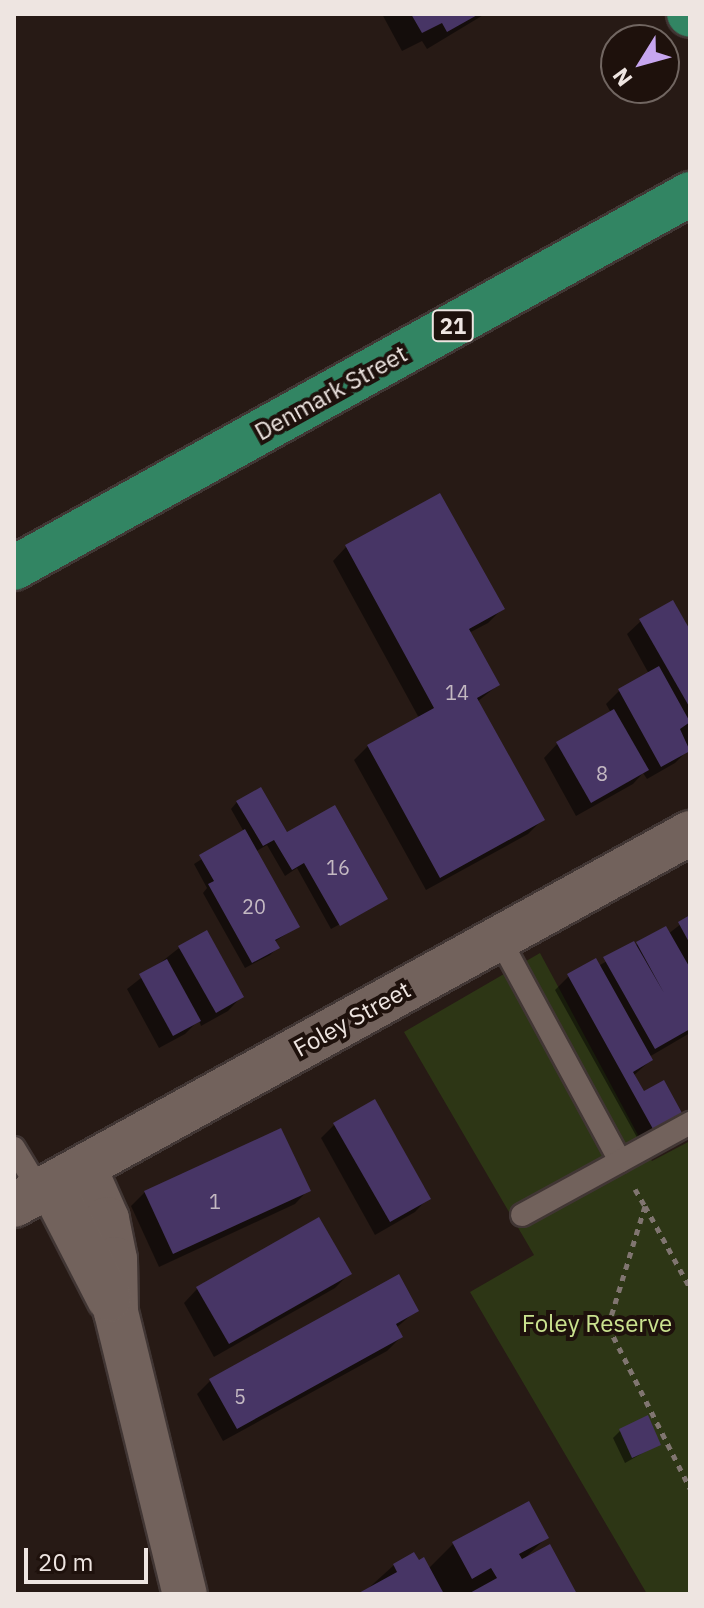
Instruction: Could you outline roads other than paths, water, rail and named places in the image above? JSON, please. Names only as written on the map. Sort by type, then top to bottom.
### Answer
[{"type":"main road","name":"Denmark Street","points":[[14,568],[690,194]]},
{"type":"street","name":"Foley Street","points":[[47,1187],[690,833]]},
{"type":"street","points":[[47,1187],[107,1219],[115,1259],[116,1312],[185,1594]]},
{"type":"lane","points":[[499,938],[620,1161]]},
{"type":"lane","points":[[522,1215],[690,1123]]},
{"type":"lane","points":[[14,1148],[47,1187]]},
{"type":"park label","name":"Foley Reserve","points":[[597,1324]]}]
